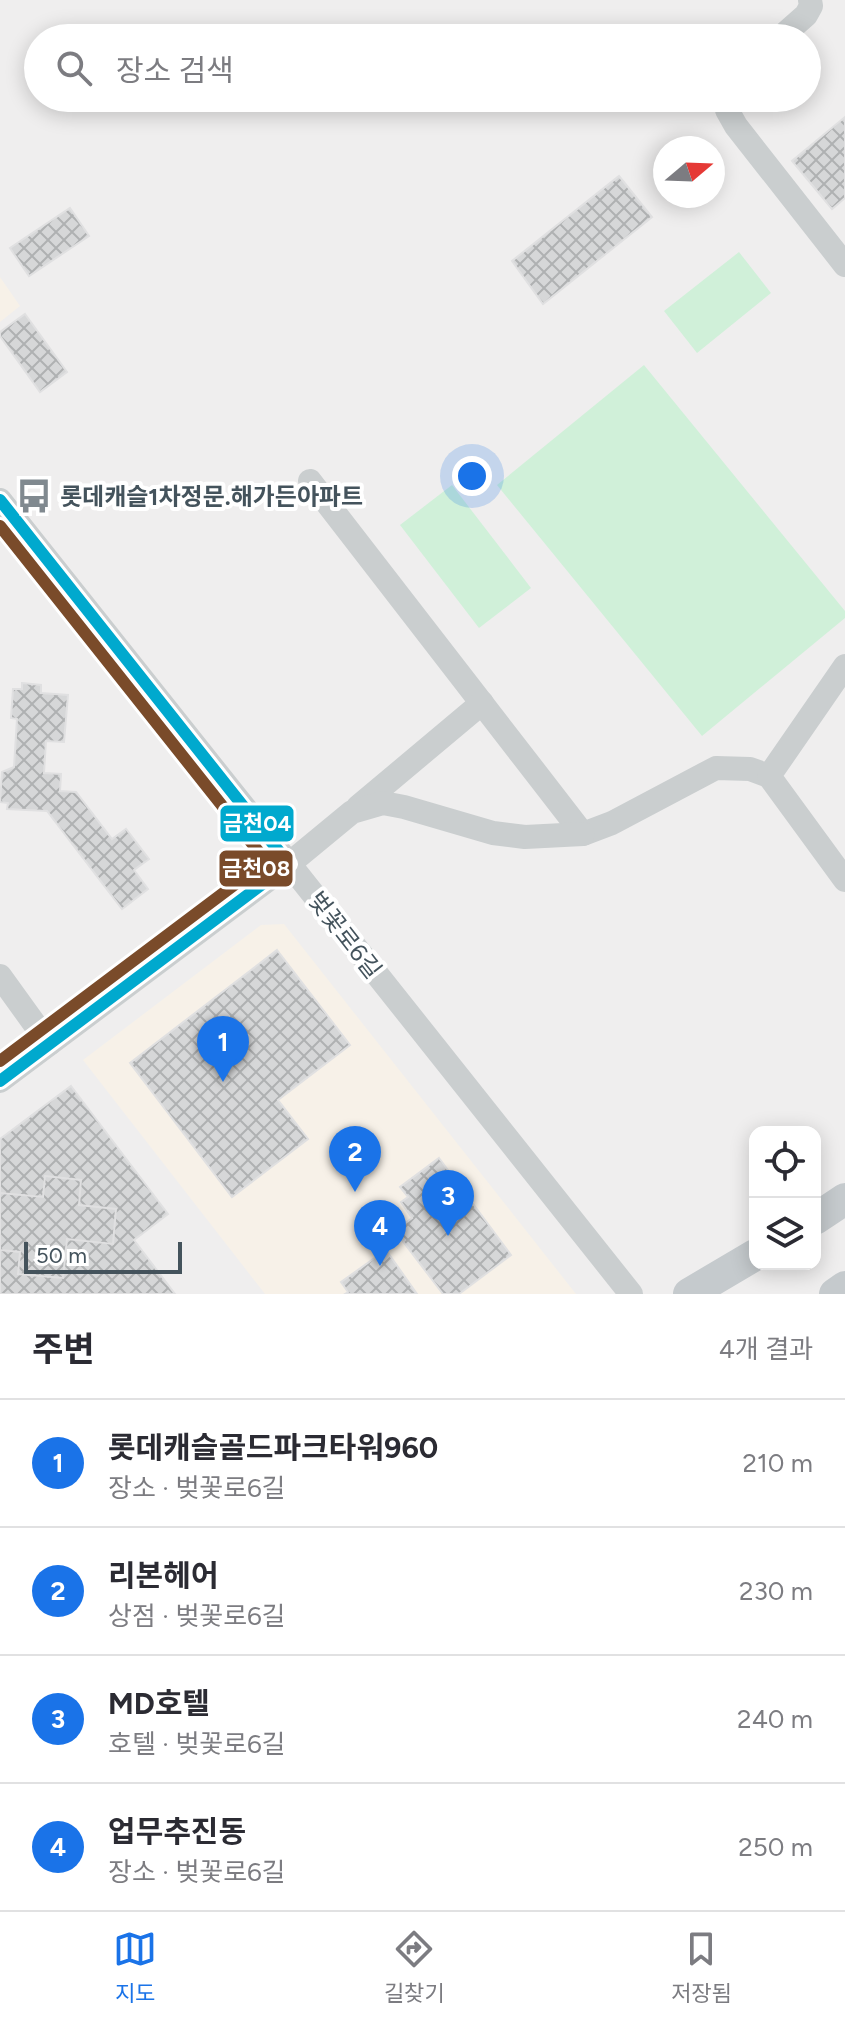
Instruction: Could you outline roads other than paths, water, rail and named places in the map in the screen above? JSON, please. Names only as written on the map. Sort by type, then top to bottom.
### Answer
[{"type":"main road","points":[[821,1215],[845,1199]]},
{"type":"main road","points":[[689,1294],[749,1259]]},
{"type":"main road","points":[[835,1294],[845,1287]]},
{"type":"street","points":[[796,24],[806,15],[811,6],[810,0]]},
{"type":"street","points":[[728,112],[845,265]]},
{"type":"street","points":[[310,481],[583,834]]},
{"type":"street","name":"벚꽃로6길","points":[[0,500],[631,1294]]},
{"type":"street","points":[[769,776],[845,666]]},
{"type":"street","points":[[0,1081],[289,864],[482,703]]},
{"type":"street","points":[[352,812],[383,803],[493,833],[525,837],[583,834],[612,823],[716,768],[750,769],[769,776],[845,880]]},
{"type":"street","points":[[0,976],[49,1044]]},
{"type":"place","name":"롯데캐슬1차정문.해가든아파트","points":[[34,496]]},
{"type":"place","name":"롯데캐슬골드파크타워960","points":[[223,1082]]},
{"type":"place","name":"리본헤어","points":[[355,1192]]},
{"type":"place","name":"MD호텔","points":[[448,1236]]},
{"type":"place","name":"업무추진동","points":[[380,1266]]}]
